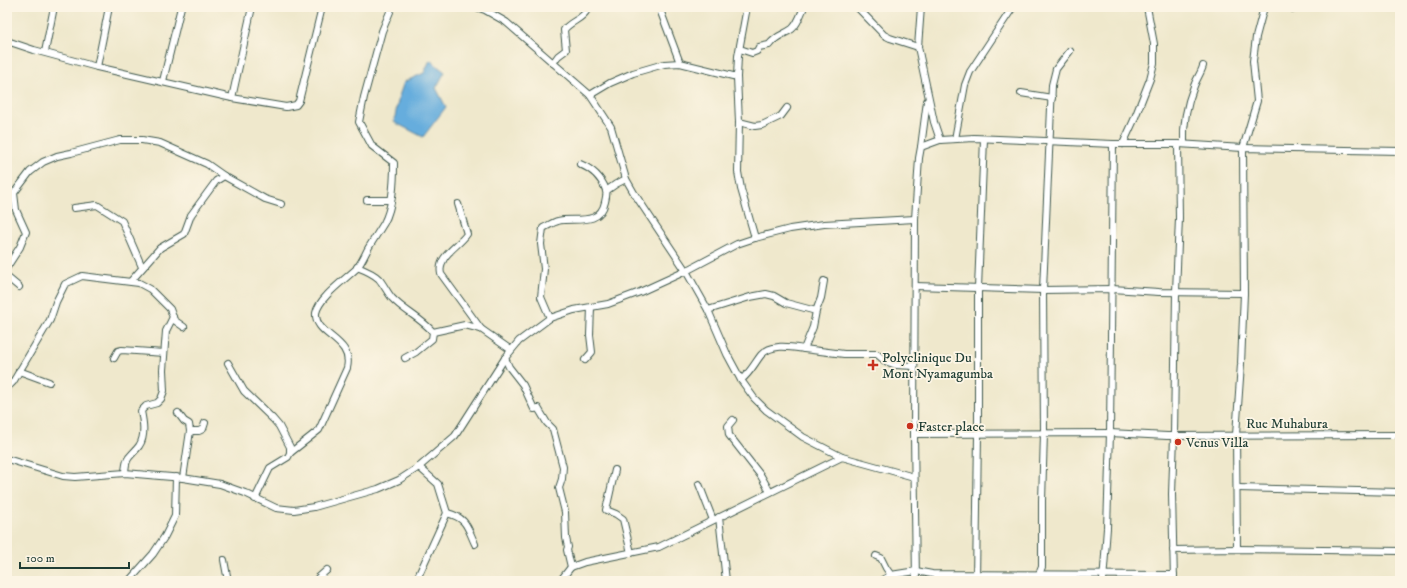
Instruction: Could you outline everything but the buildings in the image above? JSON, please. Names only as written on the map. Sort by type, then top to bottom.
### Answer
[{"type":"street","points":[[45,52],[54,7]]},
{"type":"street","points":[[97,66],[109,7]]},
{"type":"street","points":[[164,81],[181,7]]},
{"type":"street","points":[[232,98],[252,7]]},
{"type":"street","points":[[7,40],[97,66],[232,98],[286,107],[296,105],[298,101],[322,7]]},
{"type":"street","points":[[255,499],[270,468],[288,457],[290,453],[319,430],[349,362],[348,354],[344,347],[320,326],[316,314],[319,306],[332,289],[357,267],[384,223],[389,211],[394,177],[394,164],[372,146],[359,122],[364,97],[382,31],[392,7]]},
{"type":"street","points":[[476,7],[485,10],[506,22],[590,95],[611,127],[626,179],[686,271],[708,310],[727,354],[754,398],[766,410],[803,437],[842,457],[914,477]]},
{"type":"street","points":[[553,62],[566,50],[564,30],[568,24],[584,16],[587,10],[586,7]]},
{"type":"street","points":[[659,7],[680,63]]},
{"type":"street","points":[[746,7],[738,56],[738,172],[741,189],[755,238]]},
{"type":"street","points":[[740,49],[752,52],[757,51],[759,47],[769,45],[775,38],[792,29],[798,22],[804,7]]},
{"type":"street","points":[[857,7],[884,35],[918,47]]},
{"type":"street","points":[[921,7],[918,47],[934,122],[940,140]]},
{"type":"street","points":[[955,139],[965,85],[970,72],[1013,7]]},
{"type":"street","points":[[1122,144],[1153,71],[1154,44],[1147,7]]},
{"type":"street","points":[[1238,549],[1236,435],[1242,364],[1244,294],[1243,148],[1257,100],[1253,61],[1256,38],[1264,7]]},
{"type":"street","points":[[1036,581],[1042,567],[1044,433],[1043,290],[1052,85],[1056,69],[1070,50]]},
{"type":"street","points":[[590,95],[610,83],[633,73],[664,64],[680,63],[737,77]]},
{"type":"street","points":[[881,581],[891,575],[916,570],[932,574],[1040,574],[1103,578],[1174,578],[1172,494],[1181,144],[1189,103],[1203,66]]},
{"type":"street","points":[[916,581],[914,477],[915,218],[919,158],[926,111],[927,92]]},
{"type":"street","points":[[1021,93],[1052,98]]},
{"type":"street","points":[[739,122],[755,126],[762,125],[781,116],[787,108]]},
{"type":"street","points":[[921,147],[940,140],[974,138],[1113,144],[1181,144],[1243,148],[1400,151]]},
{"type":"street","points":[[976,581],[978,288],[984,139]]},
{"type":"street","points":[[7,267],[20,247],[26,232],[16,210],[14,193],[30,172],[43,162],[57,156],[120,140],[142,140],[160,143],[207,164],[224,176],[265,199],[281,204]]},
{"type":"street","points":[[1103,578],[1107,528],[1110,433],[1113,144]]},
{"type":"street","points":[[550,318],[541,297],[544,269],[541,244],[543,228],[558,221],[583,221],[592,218],[600,212],[605,204],[606,191],[598,176],[590,168],[580,164]]},
{"type":"street","points":[[130,281],[160,248],[184,234],[191,215],[216,181],[224,176]]},
{"type":"street","points":[[606,191],[626,179]]},
{"type":"street","points":[[367,200],[391,200]]},
{"type":"street","points":[[458,204],[467,234],[442,262],[440,269],[441,274],[481,329],[511,350]]},
{"type":"street","points":[[74,208],[97,205],[122,221],[142,267]]},
{"type":"street","points":[[7,459],[63,476],[75,477],[125,473],[179,478],[220,484],[276,508],[294,510],[314,507],[378,489],[399,480],[419,467],[455,436],[511,350],[519,341],[550,318],[574,310],[608,304],[640,292],[686,271],[737,244],[755,238],[790,229],[824,224],[915,218]]},
{"type":"street","points":[[357,267],[368,271],[379,279],[391,297],[412,315],[427,325],[433,332],[432,339],[416,352],[404,358]]},
{"type":"street","points":[[7,388],[14,382],[50,320],[56,302],[65,284],[82,276],[139,283],[150,289],[170,309],[174,320],[184,327]]},
{"type":"street","points":[[7,277],[19,287]]},
{"type":"street","points":[[804,349],[821,298],[824,281]]},
{"type":"street","points":[[915,286],[1043,290],[1112,288],[1158,292],[1244,294]]},
{"type":"street","points":[[708,310],[750,297],[766,294],[774,296],[786,303],[816,311]]},
{"type":"street","points":[[585,360],[592,352],[590,335],[591,307]]},
{"type":"street","points":[[125,473],[126,462],[130,454],[140,445],[142,440],[144,429],[141,411],[146,406],[157,403],[161,399],[164,391],[163,370],[166,331],[173,316]]},
{"type":"street","points":[[433,332],[465,325],[481,329]]},
{"type":"street","points":[[742,380],[749,374],[762,354],[769,349],[780,346],[844,354],[877,354],[885,361],[896,365],[914,366]]},
{"type":"street","points":[[114,358],[118,351],[122,350],[164,353]]},
{"type":"street","points":[[505,358],[509,367],[523,385],[534,409],[538,408],[546,423],[553,429],[557,441],[563,467],[562,479],[559,488],[565,512],[567,550],[571,567]]},
{"type":"street","points":[[228,364],[244,391],[280,426],[290,447],[290,453]]},
{"type":"street","points":[[19,371],[49,382]]},
{"type":"street","points":[[129,581],[153,554],[175,516],[179,478],[190,431],[189,424],[184,421],[178,413]]},
{"type":"street","points":[[733,420],[728,426],[730,435],[761,476],[770,492]]},
{"type":"street","points":[[190,431],[199,431],[203,429],[205,423]]},
{"type":"street","name":"Rue Muhabura","points":[[914,434],[1110,433],[1174,436],[1400,435]]},
{"type":"street","points":[[560,581],[571,567],[585,562],[659,547],[842,457]]},
{"type":"street","points":[[416,581],[447,513],[438,484],[419,467]]},
{"type":"street","points":[[615,470],[606,510],[623,519],[631,553]]},
{"type":"street","points":[[700,484],[716,518],[726,581]]},
{"type":"street","points":[[1238,488],[1400,492]]},
{"type":"street","points":[[447,513],[464,520],[475,544]]},
{"type":"street","points":[[1173,550],[1238,549],[1400,551]]},
{"type":"street","points":[[876,556],[882,558],[891,575]]},
{"type":"street","points":[[224,560],[228,581]]},
{"type":"street","points":[[317,581],[318,578],[327,570]]},
{"type":"water","points":[[430,60],[445,72],[436,88],[446,107],[423,137],[394,122],[399,96],[404,82],[424,73]]},
{"type":"place","name":"Polyclinique Du Mont Nyamagumba","points":[[873,365]]},
{"type":"place","name":"Faster place","points":[[910,426]]},
{"type":"place","name":"Venus Villa","points":[[1178,442]]}]
